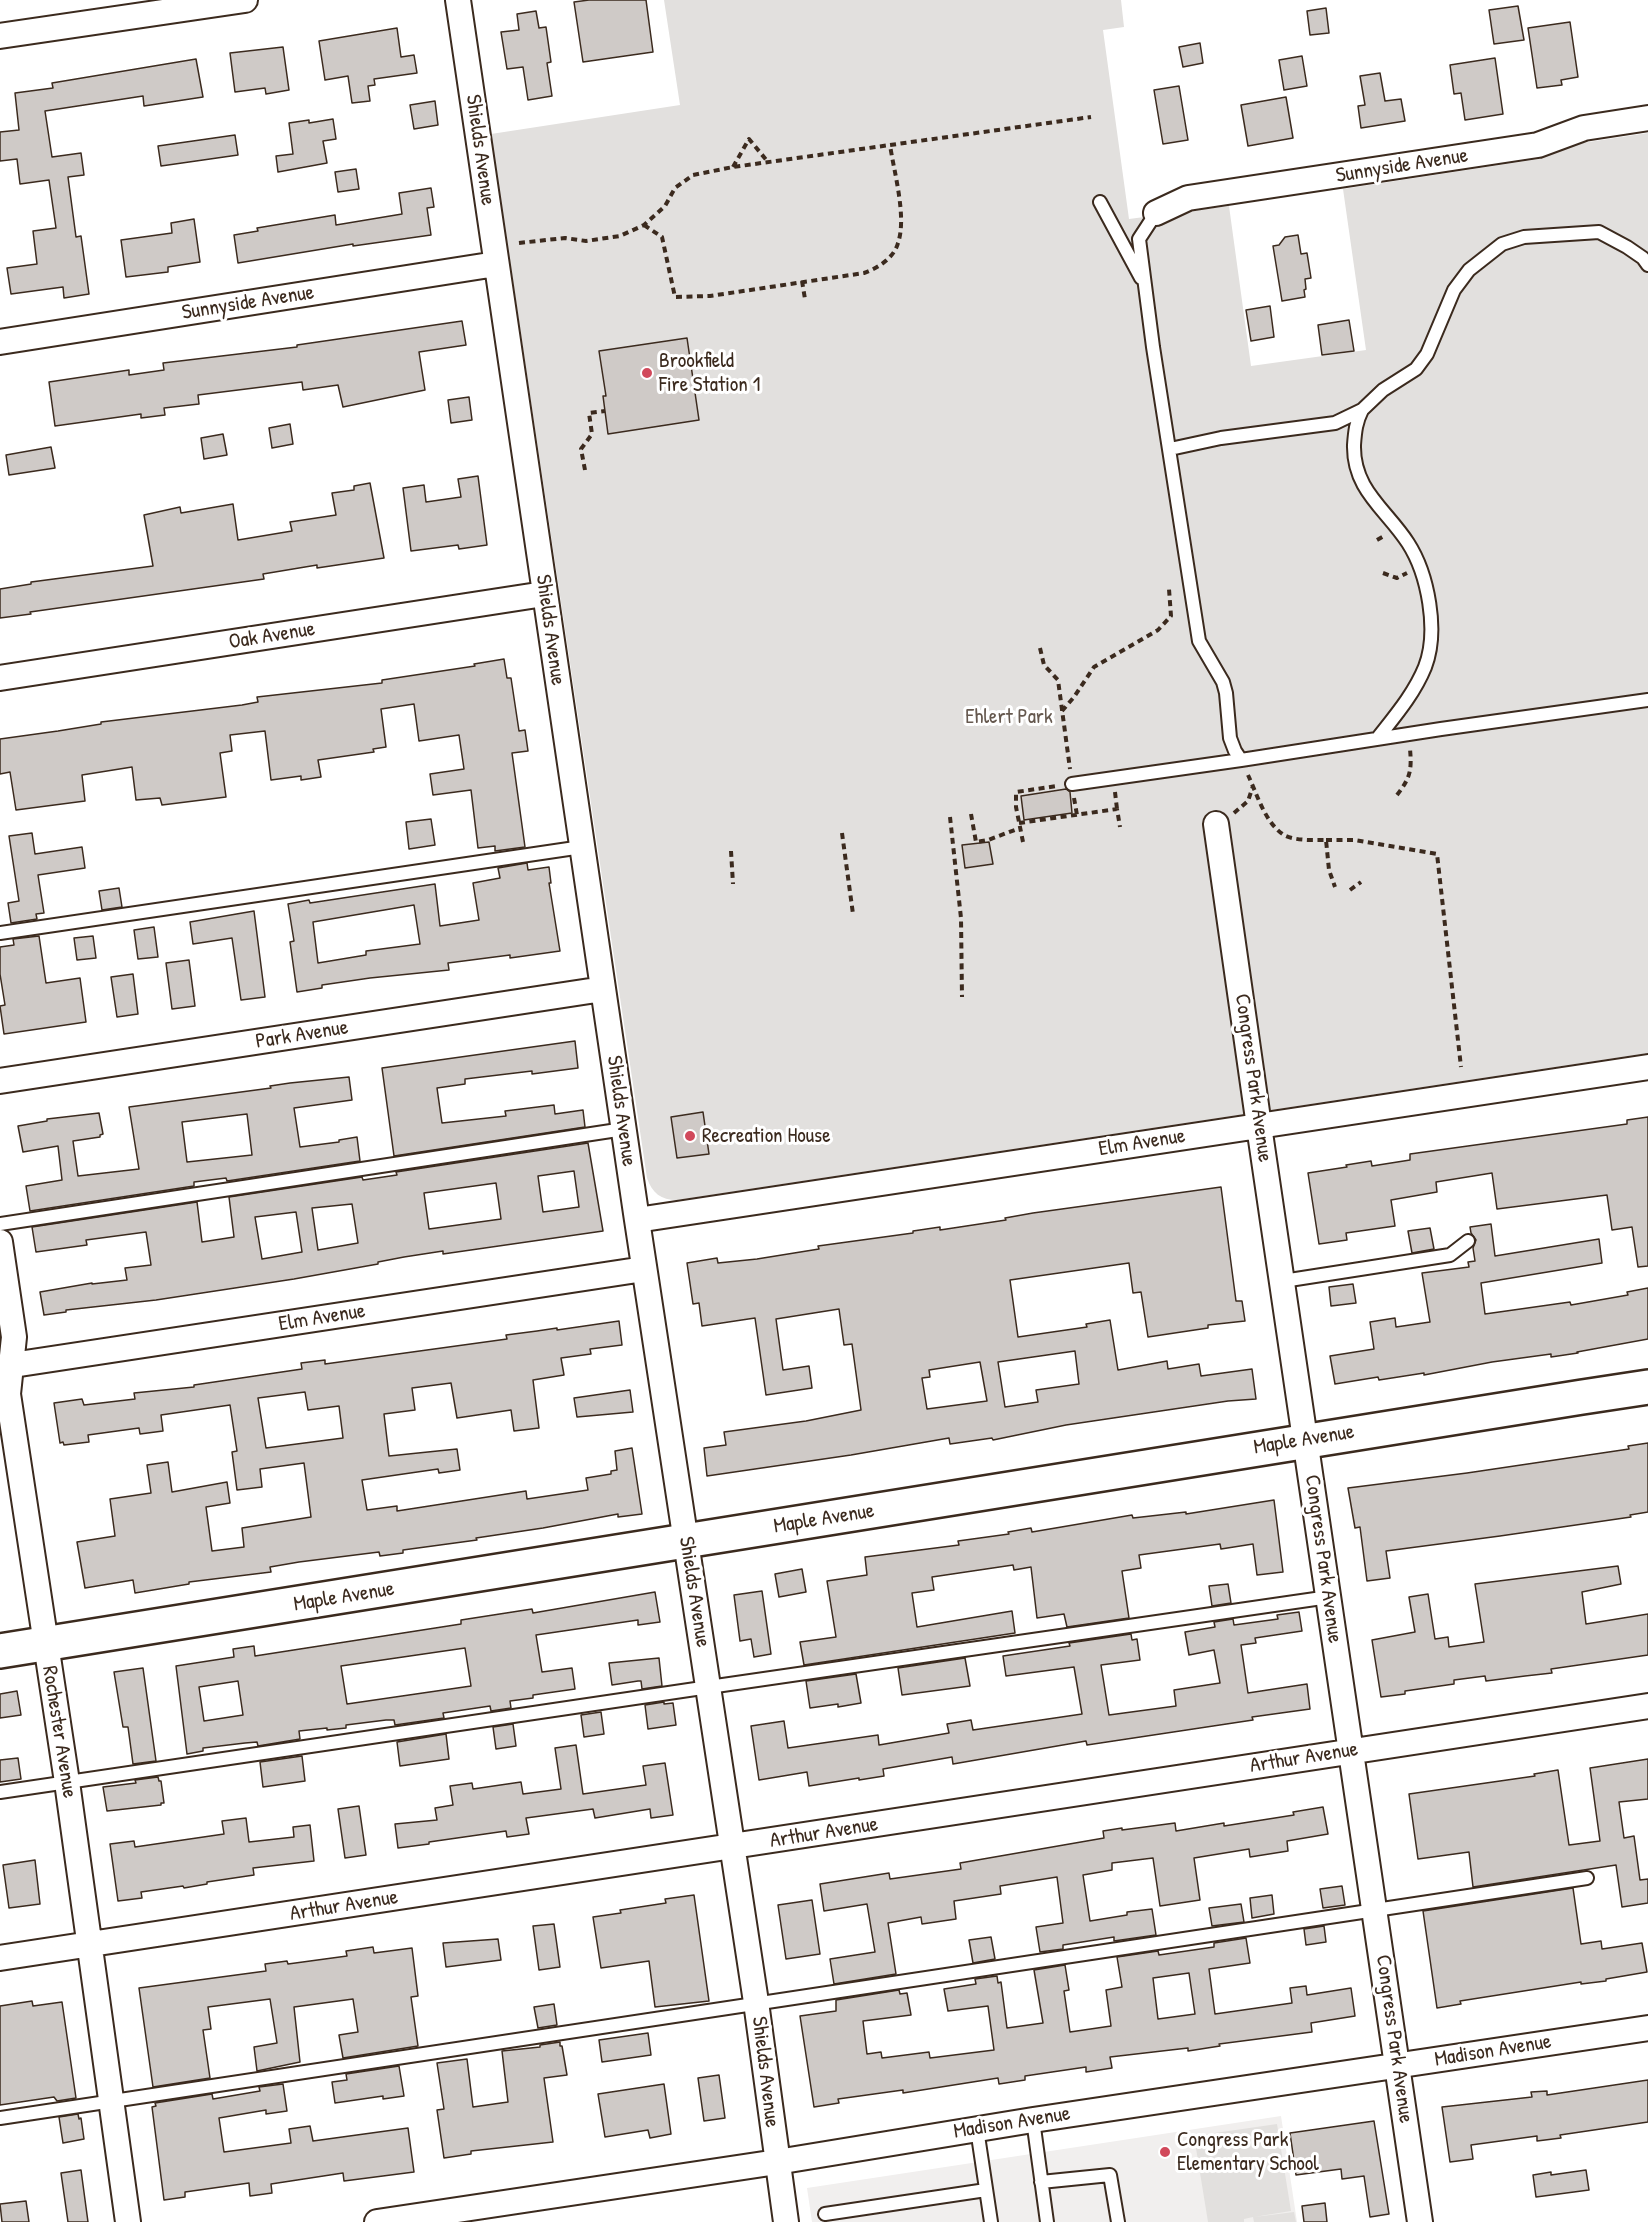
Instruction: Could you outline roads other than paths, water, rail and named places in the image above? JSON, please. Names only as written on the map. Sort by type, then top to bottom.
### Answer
[{"type":"street","points":[[0,36],[245,0]]},
{"type":"street","name":"Shields Avenue","points":[[458,0],[644,1269],[756,2002],[786,2222]]},
{"type":"street","name":"Sunnyside Avenue","points":[[1156,213],[1188,198],[1538,145],[1584,128],[1648,118]]},
{"type":"street","name":"Sunnyside Avenue","points":[[0,342],[496,264]]},
{"type":"street","name":"Oak Avenue","points":[[0,678],[544,594]]},
{"type":"street","name":"Congress Park Avenue","points":[[1225,818],[1259,1125],[1420,2222]]},
{"type":"street","name":"Park Avenue","points":[[0,1081],[603,989]]},
{"type":"street","name":"Elm Avenue","points":[[637,1220],[1648,1067]]},
{"type":"street","name":"Rochester Avenue","points":[[0,1242],[14,1337],[5,1366],[8,1394],[67,1782],[128,2222]]},
{"type":"street","name":"Elm Avenue","points":[[5,1366],[644,1269]]},
{"type":"street","name":"Maple Avenue","points":[[0,1651],[686,1543],[1305,1439],[1648,1387]]},
{"type":"street","name":"Arthur Avenue","points":[[0,1958],[732,1848],[1648,1706]]},
{"type":"street","name":"Madison Avenue","points":[[377,2222],[777,2162],[1033,2120],[1648,2028]]},
{"type":"lane","points":[[1100,202],[1145,286]]},
{"type":"lane","points":[[1156,213],[1139,239],[1199,641],[1227,693],[1230,738],[1234,751],[1241,760]]},
{"type":"lane","points":[[1170,449],[1221,438],[1335,423],[1362,410],[1383,390],[1416,369],[1427,354],[1454,290],[1469,270],[1502,244],[1524,237],[1599,232],[1635,253],[1648,264]]},
{"type":"lane","points":[[1362,410],[1355,424],[1354,452],[1358,476],[1369,494],[1407,541],[1421,567],[1430,622],[1430,646],[1425,666],[1406,702],[1377,739]]},
{"type":"lane","points":[[1072,784],[1648,700]]},
{"type":"lane","points":[[0,933],[582,847]]},
{"type":"lane","points":[[0,1224],[624,1130]]},
{"type":"lane","points":[[1283,1281],[1450,1255],[1468,1241]]},
{"type":"lane","points":[[0,1792],[1329,1597]]},
{"type":"lane","points":[[0,2118],[1587,1878]]},
{"type":"lane","points":[[1033,2120],[1047,2222]]},
{"type":"lane","points":[[977,2129],[991,2222]]},
{"type":"lane","points":[[1041,2182],[1110,2175],[1118,2222]]},
{"type":"lane","points":[[825,2214],[986,2190]]},
{"type":"place","name":"Brookfield Fire Station 1","points":[[647,373]]},
{"type":"place","name":"Recreation House","points":[[690,1136]]},
{"type":"place","name":"Congress Park Elementary School","points":[[1165,2152]]},
{"type":"park label","name":"Ehlert Park","points":[[1009,717]]}]
